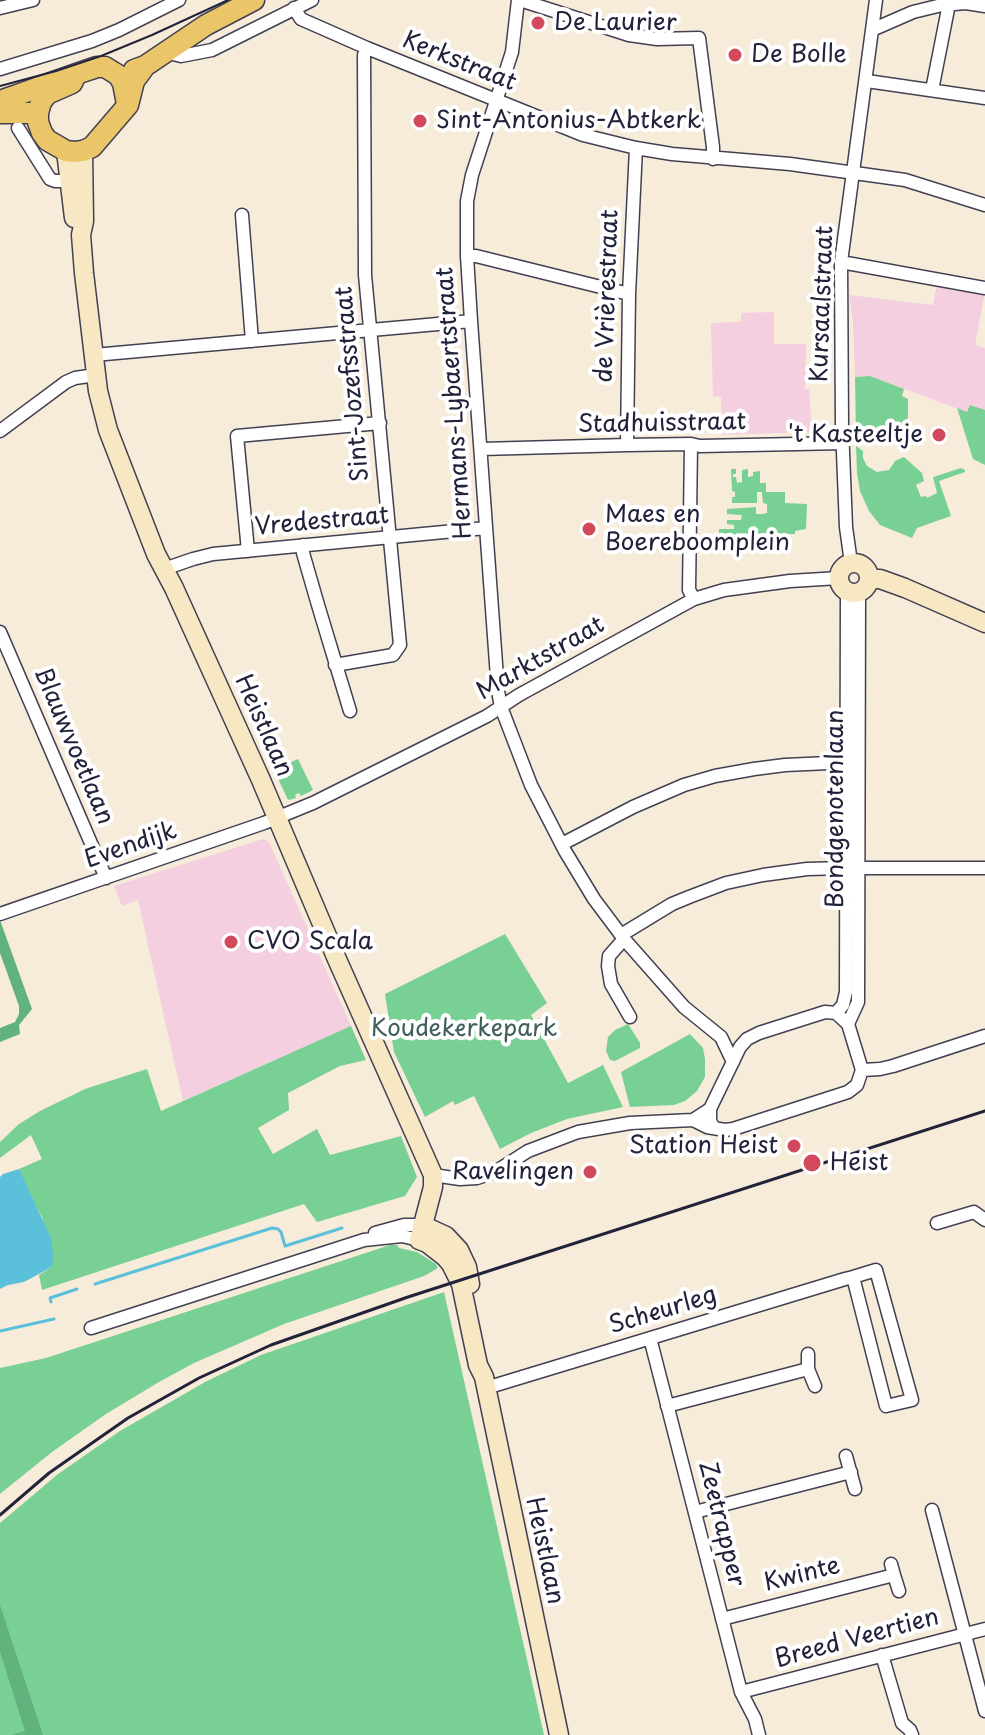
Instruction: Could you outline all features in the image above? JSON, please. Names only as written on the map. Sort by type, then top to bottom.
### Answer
[{"type":"main road","points":[[76,74],[72,83],[47,94],[38,113],[38,122],[47,140],[75,151],[92,147],[128,105],[134,81],[145,66],[206,25],[254,0]]},
{"type":"main road","points":[[118,75],[145,66]]},
{"type":"main road","points":[[0,101],[97,67],[105,67],[118,75],[123,83],[128,105]]},
{"type":"main road","points":[[0,113],[38,113]]},
{"type":"main road","name":"Heistlaan","points":[[75,151],[69,181],[75,222],[81,235]]},
{"type":"main road","name":"Heistlaan","points":[[75,151],[84,221],[81,235],[96,375],[108,430],[145,528],[277,818],[433,1175]]},
{"type":"main road","points":[[851,563],[844,566],[853,585],[880,579],[985,623]]},
{"type":"main road","points":[[421,1233],[433,1187],[433,1175]]},
{"type":"main road","name":"Heistlaan","points":[[421,1233],[446,1236],[463,1257],[470,1282],[485,1383],[559,1735]]},
{"type":"street","points":[[0,8],[33,0]]},
{"type":"street","points":[[0,66],[105,35],[179,0]]},
{"type":"street","points":[[168,49],[181,56],[202,53],[312,0]]},
{"type":"street","points":[[519,0],[629,35],[657,39],[699,38],[713,159]]},
{"type":"street","name":"Hermans-Lybaertstraat","points":[[519,0],[512,52],[472,175],[467,201],[471,321],[501,707],[531,785],[594,899],[622,937],[684,1007],[721,1037]]},
{"type":"street","name":"Kursaalstraat","points":[[851,563],[846,527],[843,443],[841,262],[876,0]]},
{"type":"street","points":[[932,90],[949,4]]},
{"type":"street","points":[[874,29],[913,12],[949,4],[985,6]]},
{"type":"street","name":"Kerkstraat","points":[[294,8],[301,19],[583,135],[636,148],[713,159],[790,164],[905,180],[985,205]]},
{"type":"street","name":"Sint-Jozefsstraat","points":[[335,665],[393,655],[400,645],[365,275],[364,55],[367,48]]},
{"type":"street","points":[[867,81],[985,98]]},
{"type":"street","points":[[18,128],[50,179],[69,181]]},
{"type":"street","name":"de Vrièrestraat","points":[[627,445],[629,294],[636,148]]},
{"type":"street","points":[[242,215],[252,341]]},
{"type":"street","points":[[467,256],[629,294]]},
{"type":"street","points":[[841,262],[985,288]]},
{"type":"street","points":[[94,355],[471,321]]},
{"type":"street","points":[[0,431],[66,382],[96,375]]},
{"type":"street","points":[[248,551],[237,436],[380,423]]},
{"type":"street","name":"Stadhuisstraat","points":[[481,449],[843,443]]},
{"type":"street","points":[[691,444],[689,590],[694,599]]},
{"type":"street","name":"Vredestraat","points":[[164,569],[213,554],[486,528]]},
{"type":"street","points":[[303,545],[350,711]]},
{"type":"street","name":"Marktstraat","points":[[277,818],[313,803],[501,707],[694,599],[737,588],[790,581],[853,585]]},
{"type":"street","name":"Bondgenotenlaan","points":[[848,1024],[858,1002],[852,868],[853,585]]},
{"type":"street","name":"Blauwvoetlaan","points":[[0,632],[106,878]]},
{"type":"street","points":[[562,844],[633,807],[684,785],[715,776],[785,765],[852,762]]},
{"type":"street","name":"Evendijk","points":[[0,914],[277,818]]},
{"type":"street","name":"Bondgenotenlaan","points":[[836,1013],[843,1005],[846,992],[852,868]]},
{"type":"street","points":[[630,1017],[611,984],[609,956],[622,937],[672,904],[726,883],[807,869],[985,868]]},
{"type":"street","points":[[433,1175],[477,1178],[503,1168],[528,1151],[599,1127],[693,1120],[707,1127],[725,1130],[733,1129],[848,1092],[857,1085],[862,1070],[848,1024],[836,1013],[818,1013],[747,1039],[740,1047],[710,1109],[710,1121],[714,1128]]},
{"type":"street","points":[[862,1070],[893,1066],[985,1036]]},
{"type":"street","points":[[721,1037],[747,1039]]},
{"type":"street","points":[[721,1037],[733,1062]]},
{"type":"street","points":[[693,1120],[710,1109]]},
{"type":"street","points":[[937,1223],[974,1212],[985,1220]]},
{"type":"street","points":[[91,1328],[364,1240],[395,1227],[415,1224],[421,1233]]},
{"type":"street","name":"Scheurleg","points":[[485,1383],[650,1338],[876,1270],[912,1400],[886,1406],[853,1277]]},
{"type":"street","name":"Zeetrapper","points":[[650,1338],[741,1692],[755,1719],[759,1735]]},
{"type":"street","points":[[808,1354],[808,1369],[815,1386]]},
{"type":"street","points":[[667,1406],[808,1369]]},
{"type":"street","points":[[846,1456],[855,1489]]},
{"type":"street","points":[[695,1512],[851,1472]]},
{"type":"street","points":[[932,1510],[985,1711]]},
{"type":"street","name":"Kwinte","points":[[722,1619],[892,1569],[899,1591]]},
{"type":"street","name":"Breed Veertien","points":[[741,1692],[985,1629]]},
{"type":"street","points":[[882,1655],[902,1723],[912,1735]]},
{"type":"shaded area","points":[[937,284],[956,291],[985,292],[975,345],[985,348],[985,419],[870,376],[855,377],[849,295],[933,305]]},
{"type":"shaded area","points":[[774,312],[774,344],[806,344],[805,389],[809,389],[812,432],[722,435],[721,397],[713,396],[711,323],[741,322],[741,313]]},
{"type":"shaded area","name":"CVO Scala","points":[[263,839],[269,842],[351,1026],[183,1101],[138,900],[122,906],[114,886]]},
{"type":"green space","points":[[870,376],[904,389],[902,396],[908,399],[908,417],[898,438],[856,435],[855,377]]},
{"type":"green space","points":[[970,405],[985,410],[985,465],[973,459],[957,408],[967,412]]},
{"type":"green space","points":[[856,446],[863,451],[867,466],[877,472],[889,470],[895,461],[904,457],[922,473],[924,481],[916,485],[921,497],[927,498],[937,493],[933,477],[961,468],[965,470],[939,481],[951,516],[917,528],[912,538],[880,525],[860,491]]},
{"type":"green space","points":[[731,469],[736,469],[733,477],[736,477],[737,483],[742,482],[742,470],[748,469],[748,477],[760,471],[760,483],[766,483],[766,492],[785,492],[785,503],[807,504],[806,529],[795,531],[795,534],[743,534],[745,542],[739,543],[742,557],[735,558],[731,535],[719,534],[719,529],[734,529],[734,525],[727,524],[727,520],[741,520],[742,515],[727,514],[727,509],[756,507],[756,514],[762,514],[767,513],[767,504],[763,503],[762,492],[757,492],[757,503],[732,503],[735,492],[732,491]]},
{"type":"green space","points":[[298,759],[313,790],[301,796],[299,793],[295,795],[296,798],[288,800],[274,770]]},
{"type":"green space","points":[[0,920],[32,1009],[19,1025],[20,1034],[0,1042],[0,1028],[15,1022],[19,1006],[0,953]]},
{"type":"green space","name":"Koudekerkepark","points":[[505,934],[547,1003],[531,1015],[568,1083],[603,1065],[623,1107],[567,1119],[500,1149],[474,1096],[455,1105],[453,1101],[425,1117],[394,1052],[385,994]]},
{"type":"green space","points":[[628,1024],[640,1048],[615,1061],[610,1060],[606,1051],[608,1037]]},
{"type":"green space","points":[[351,1026],[366,1060],[340,1066],[288,1093],[289,1110],[258,1128],[273,1154],[317,1129],[330,1155],[401,1136],[417,1177],[405,1196],[317,1222],[304,1204],[42,1290],[39,1275],[52,1267],[42,1217],[19,1169],[42,1159],[31,1135],[0,1158],[0,1142],[19,1124],[85,1089],[147,1069],[161,1111]]},
{"type":"green space","points":[[690,1034],[703,1048],[705,1059],[705,1077],[697,1091],[674,1105],[630,1107],[621,1072]]},
{"type":"green space","points":[[390,1245],[417,1252],[438,1268],[424,1276],[284,1324],[194,1363],[106,1414],[0,1494],[0,1368],[46,1358]]},
{"type":"green space","points":[[444,1292],[544,1735],[0,1735],[0,1523],[58,1474],[120,1431],[205,1382],[261,1355]]},
{"type":"green space","points":[[0,1605],[43,1735],[11,1735],[25,1731],[0,1652]]},
{"type":"water","points":[[19,1169],[51,1238],[52,1267],[24,1282],[0,1289],[0,1177]]},
{"type":"waterway","points":[[95,1284],[272,1228],[281,1232],[285,1246],[342,1228]]},
{"type":"waterway","points":[[51,1302],[50,1298],[77,1289]]},
{"type":"waterway","points":[[0,1331],[54,1319]]},
{"type":"tram line","points":[[0,86],[101,56],[228,0]]},
{"type":"railway","points":[[0,1515],[49,1473],[128,1418],[199,1378],[271,1345],[408,1297],[985,1111]]},
{"type":"place","name":"De Laurier","points":[[538,23]]},
{"type":"place","name":"De Bolle","points":[[735,55]]},
{"type":"place","name":"Sint-Antonius-Abtkerk","points":[[420,121]]},
{"type":"place","name":"'t Kasteeltje","points":[[939,435]]},
{"type":"place","name":"Maes en Boereboomplein","points":[[589,529]]},
{"type":"place","name":"CVO Scala","points":[[231,942]]},
{"type":"place","name":"Station Heist","points":[[794,1146]]},
{"type":"place","name":"Heist","points":[[812,1163]]},
{"type":"place","name":"Ravelingen","points":[[590,1172]]}]
